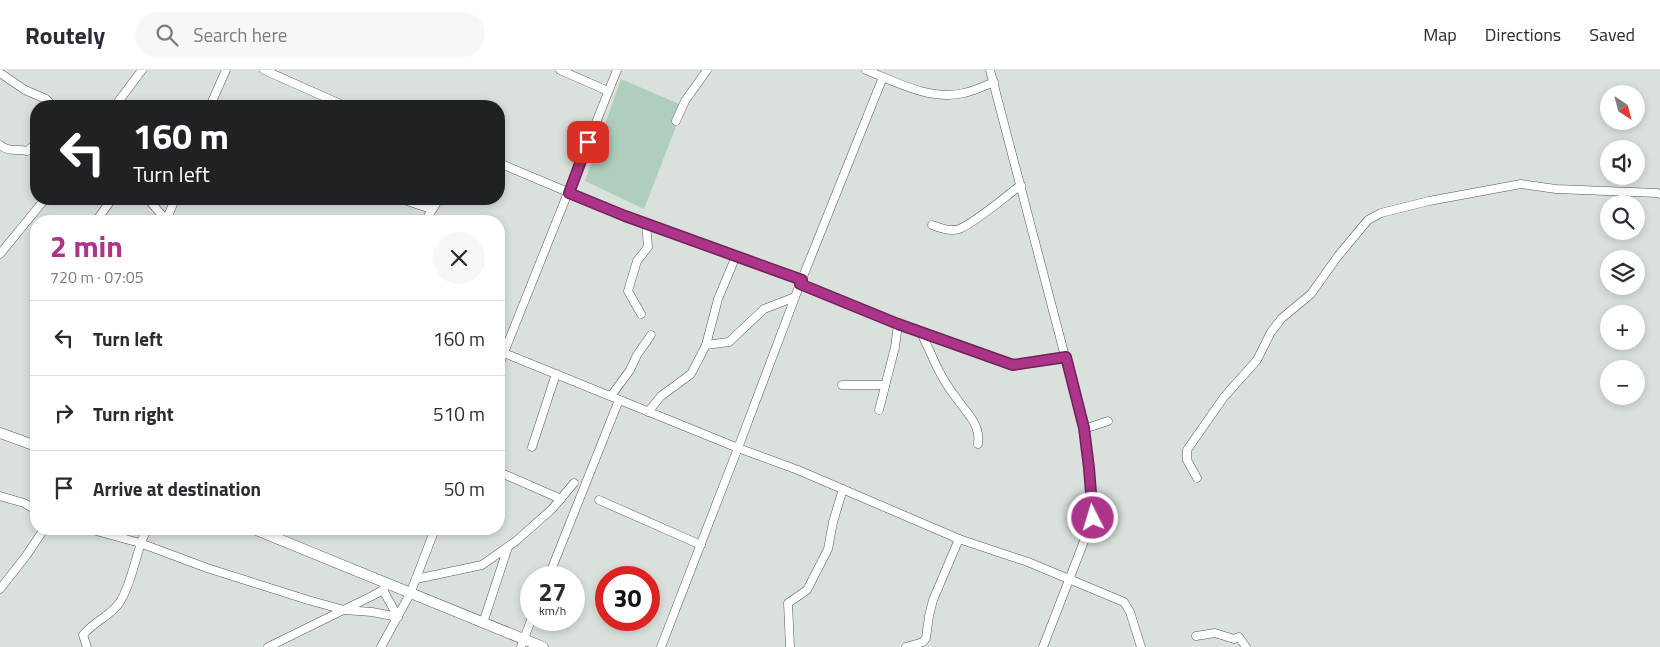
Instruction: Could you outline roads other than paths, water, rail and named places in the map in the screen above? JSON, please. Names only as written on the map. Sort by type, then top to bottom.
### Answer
[{"type":"street","points":[[120,100],[142,70]]},
{"type":"street","points":[[213,100],[226,70]]},
{"type":"street","points":[[264,70],[321,100]]},
{"type":"street","points":[[560,70],[608,91]]},
{"type":"street","points":[[505,342],[569,193],[617,70]]},
{"type":"street","points":[[676,121],[685,101],[707,70]]},
{"type":"street","points":[[866,70],[931,94],[951,95],[965,93],[994,82]]},
{"type":"street","points":[[990,70],[1084,428],[1089,468],[1093,518],[1042,647]]},
{"type":"street","points":[[0,73],[25,90],[47,100]]},
{"type":"street","points":[[661,647],[795,297],[883,77]]},
{"type":"street","points":[[0,144],[9,150],[27,151],[30,149]]},
{"type":"street","points":[[505,166],[569,193],[801,282],[898,324],[1013,365],[1066,357]]},
{"type":"street","points":[[1197,478],[1187,460],[1187,450],[1224,397],[1254,365],[1271,332],[1282,318],[1311,294],[1338,256],[1368,220],[1381,213],[1521,184],[1556,189],[1660,194]]},
{"type":"street","points":[[932,225],[946,230],[958,229],[971,222],[1021,185]]},
{"type":"street","points":[[32,215],[40,205]]},
{"type":"street","points":[[153,205],[162,215]]},
{"type":"street","points":[[419,205],[431,209]]},
{"type":"street","points":[[428,215],[434,205]]},
{"type":"street","points":[[0,254],[30,217]]},
{"type":"street","points":[[642,314],[628,291],[637,262],[648,248],[646,223]]},
{"type":"street","points":[[648,412],[661,396],[691,374],[706,345],[718,299],[736,256]]},
{"type":"street","points":[[706,345],[729,342],[764,309],[795,297]]},
{"type":"street","points":[[879,410],[895,347],[898,324]]},
{"type":"street","points":[[921,333],[938,368],[958,400],[968,412],[978,431],[980,436],[978,444]]},
{"type":"street","points":[[611,396],[651,336]]},
{"type":"street","points":[[505,353],[648,412],[798,470],[959,539],[1028,562],[1124,602],[1130,612],[1141,647]]},
{"type":"street","points":[[532,448],[556,374]]},
{"type":"street","points":[[842,385],[886,385]]},
{"type":"street","points":[[553,566],[619,400]]},
{"type":"street","points":[[1084,428],[1108,421]]},
{"type":"street","points":[[0,433],[30,444]]},
{"type":"street","points":[[505,475],[560,499]]},
{"type":"street","points":[[416,579],[447,574],[482,565],[508,547],[552,509],[574,484]]},
{"type":"street","points":[[790,647],[788,603],[807,590],[828,549],[843,489]]},
{"type":"street","points":[[0,496],[30,506]]},
{"type":"street","points":[[599,500],[700,545]]},
{"type":"street","points":[[0,589],[40,535]]},
{"type":"street","points":[[111,535],[140,543],[244,581],[344,610],[372,612],[398,617]]},
{"type":"street","points":[[87,647],[83,635],[90,626],[107,615],[120,602],[132,574],[144,535]]},
{"type":"street","points":[[268,535],[385,587],[410,594],[483,623],[522,643],[543,647]]},
{"type":"street","points":[[381,647],[410,594],[433,535]]},
{"type":"street","points":[[906,647],[923,642],[926,638],[928,616],[935,594],[959,539]]},
{"type":"street","points":[[483,623],[508,547]]},
{"type":"street","points":[[269,646],[344,610],[385,587]]},
{"type":"street","points":[[385,587],[398,617]]},
{"type":"street","points":[[522,643],[527,631]]},
{"type":"street","points":[[1196,636],[1215,633],[1234,639],[1239,638],[1246,647]]}]
